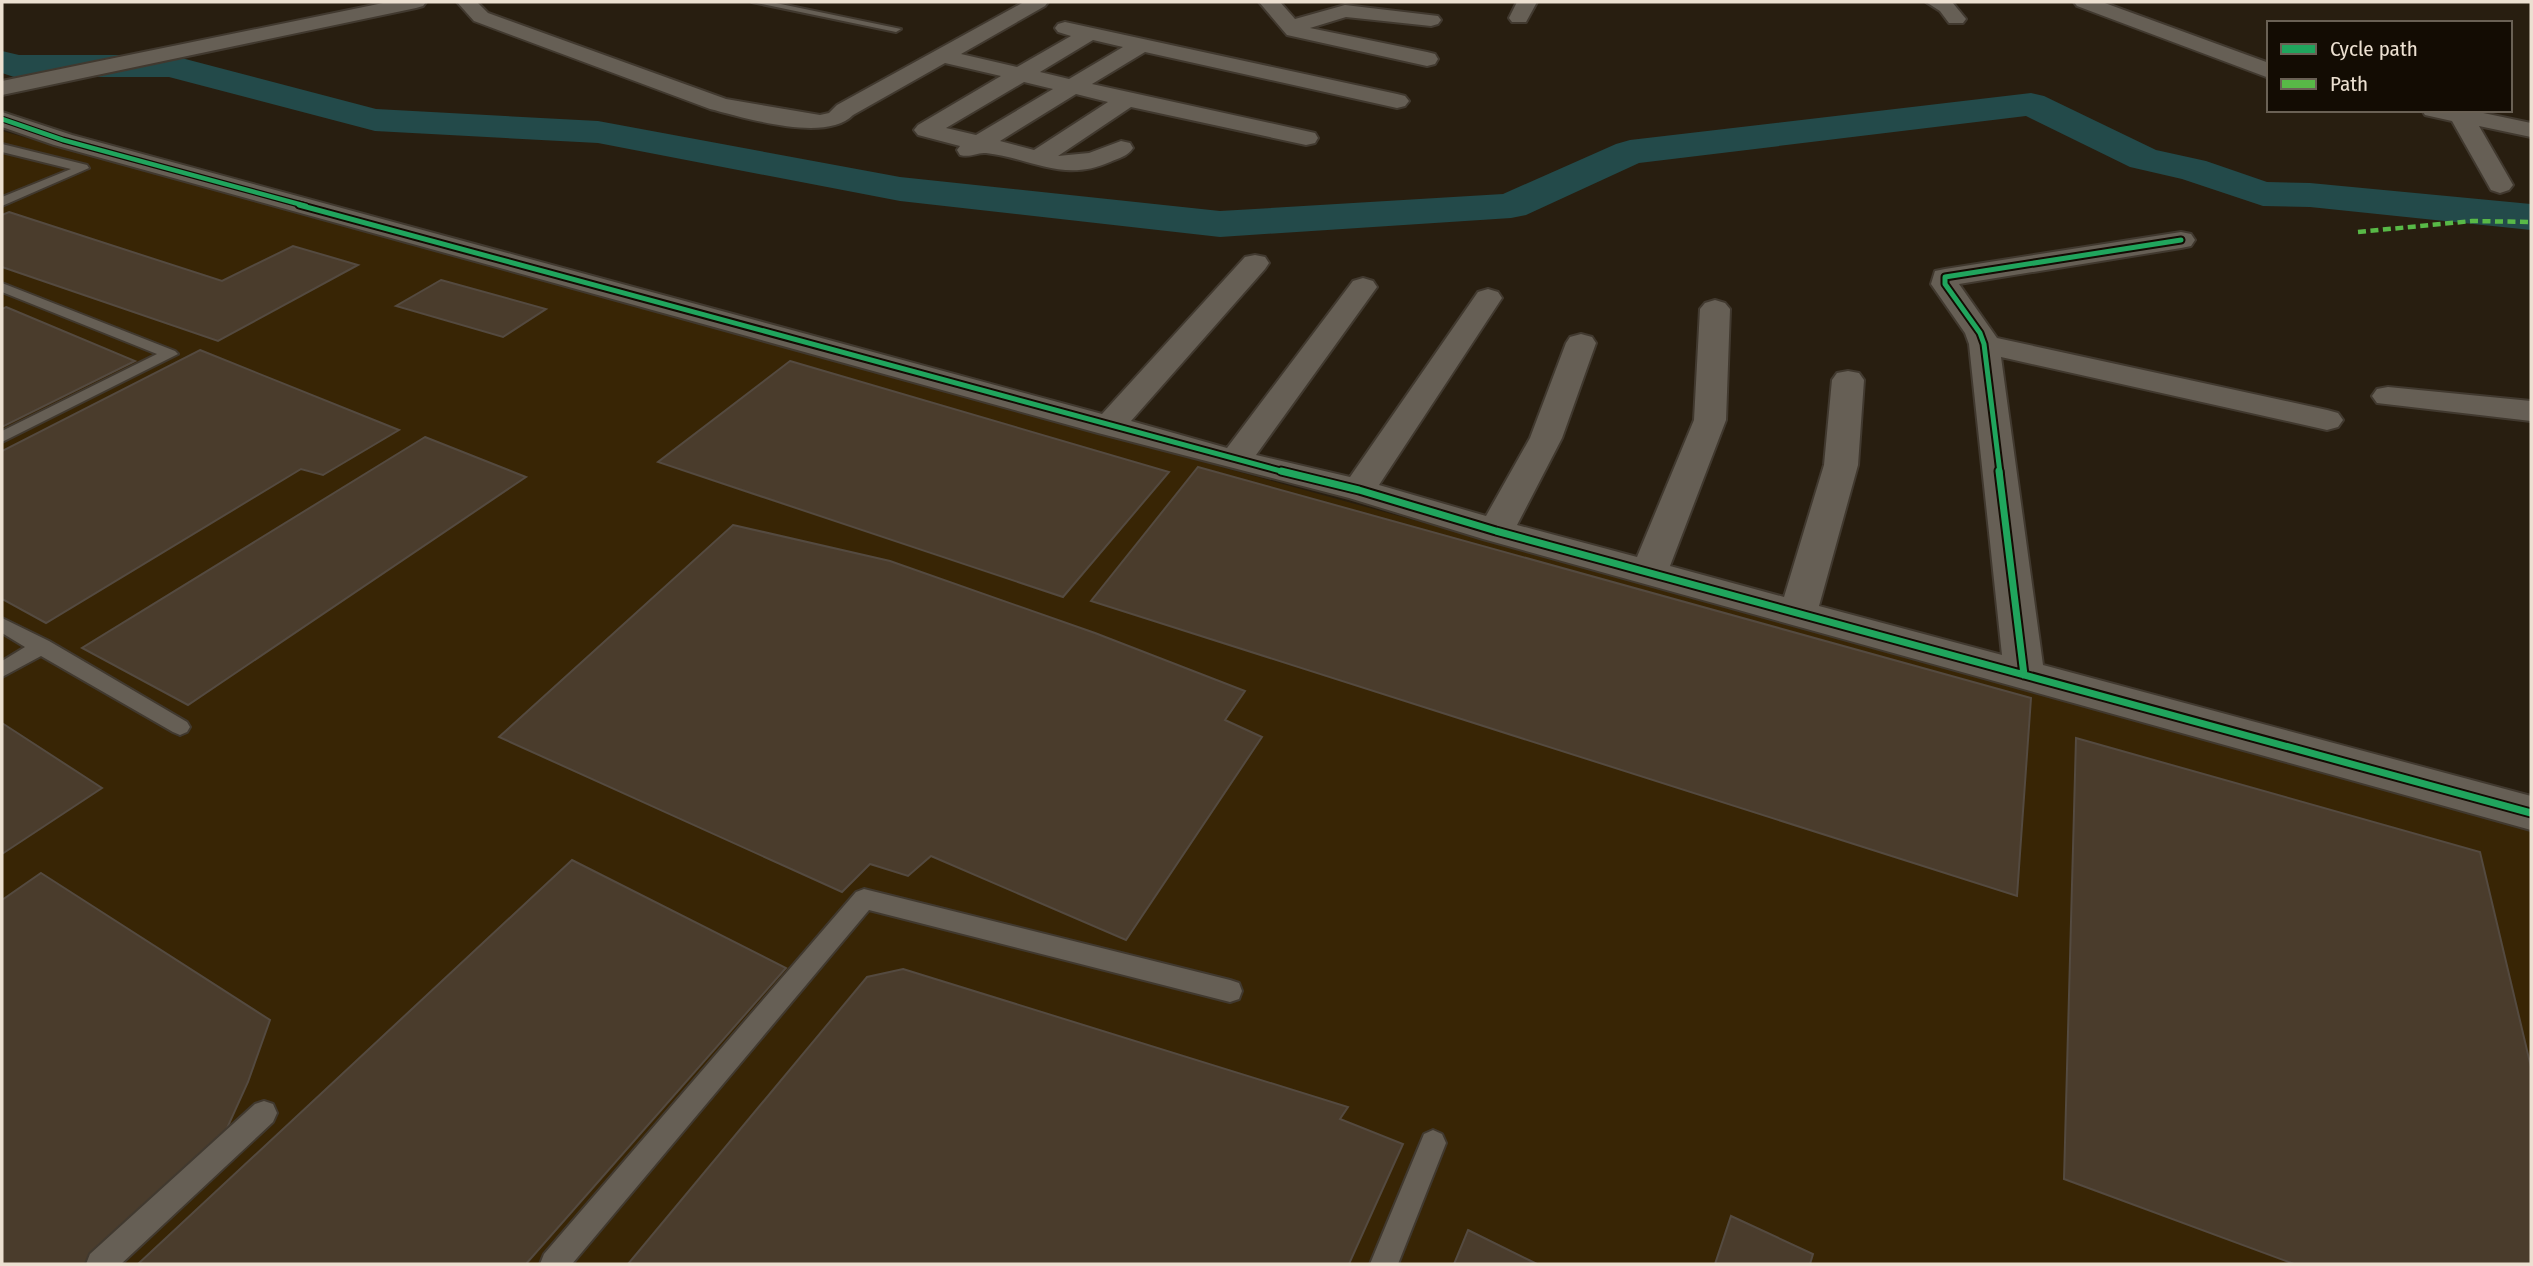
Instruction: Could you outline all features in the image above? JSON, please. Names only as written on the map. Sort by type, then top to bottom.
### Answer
[{"type":"street","points":[[2,88],[416,2]]},
{"type":"street","points":[[467,2],[472,11],[481,17],[719,104],[813,121],[837,118],[845,110],[1038,2]]},
{"type":"street","points":[[1269,2],[1294,29],[1427,59]]},
{"type":"street","points":[[1936,2],[1947,6],[1955,19]]},
{"type":"street","points":[[2084,2],[2267,70]]},
{"type":"street","points":[[1226,83],[1272,50],[1294,29],[1345,11],[1431,20]]},
{"type":"street","points":[[1012,16],[1397,101]]},
{"type":"street","points":[[1090,33],[926,131],[1060,164],[1094,160],[1121,148]]},
{"type":"street","points":[[946,164],[1141,45]]},
{"type":"street","points":[[942,56],[1306,138]]},
{"type":"street","points":[[1170,71],[1191,56]]},
{"type":"street","points":[[1186,113],[1206,98]]},
{"type":"street","points":[[1038,158],[1128,99]]},
{"type":"street","points":[[2447,112],[2531,130]]},
{"type":"street","points":[[2468,115],[2501,185]]},
{"type":"street","points":[[2,119],[63,140],[1109,426],[1359,490],[1496,531],[2531,813]]},
{"type":"street","points":[[2024,675],[1984,344],[1980,333],[1945,284],[1945,276],[2181,240]]},
{"type":"street","points":[[1109,426],[1255,263]]},
{"type":"street","points":[[1235,460],[1363,287]]},
{"type":"street","points":[[1359,490],[1488,298]]},
{"type":"street","points":[[1649,573],[1710,420],[1715,309]]},
{"type":"street","points":[[1496,531],[1546,438],[1581,343]]},
{"type":"street","points":[[1984,344],[2327,420]]},
{"type":"street","points":[[1798,614],[1841,465],[1848,380]]},
{"type":"street","points":[[2388,396],[2531,411]]},
{"type":"lane","points":[[757,2],[896,29]]},
{"type":"lane","points":[[2,148],[83,168],[2,202]]},
{"type":"lane","points":[[2,287],[170,354],[2,437]]},
{"type":"lane","points":[[2,625],[180,727]]},
{"type":"lane","points":[[2,670],[42,646]]},
{"type":"lane","points":[[554,1264],[864,898],[1230,992]]},
{"type":"lane","points":[[100,1264],[264,1113]]},
{"type":"lane","points":[[1384,1264],[1433,1143]]},
{"type":"shaded area","points":[[2,131],[2531,828],[2531,1264],[2,1264]]},
{"type":"building","points":[[9,212],[222,281],[293,246],[358,265],[218,341],[2,267],[2,215]]},
{"type":"building","points":[[441,280],[546,309],[503,337],[396,306]]},
{"type":"building","points":[[6,307],[135,361],[2,427],[2,309]]},
{"type":"building","points":[[200,350],[399,430],[323,475],[301,469],[46,623],[2,599],[2,451]]},
{"type":"building","points":[[790,361],[1169,472],[1063,597],[658,462]]},
{"type":"building","points":[[425,437],[526,477],[188,705],[82,648]]},
{"type":"building","points":[[1198,467],[2031,698],[2017,896],[1091,601]]},
{"type":"building","points":[[733,525],[890,561],[1095,633],[1245,691],[1225,720],[1262,737],[1126,940],[931,856],[908,876],[870,864],[842,892],[499,737]]},
{"type":"building","points":[[2,723],[102,788],[2,854]]},
{"type":"building","points":[[2076,738],[2480,852],[2531,1067],[2531,1264],[2294,1264],[2064,1179]]},
{"type":"building","points":[[572,860],[786,968],[526,1264],[138,1264]]},
{"type":"building","points":[[41,873],[270,1020],[248,1082],[219,1146],[85,1264],[2,1264],[2,900]]},
{"type":"building","points":[[903,969],[1348,1107],[1340,1119],[1403,1144],[1349,1264],[628,1264],[867,977]]},
{"type":"building","points":[[1731,1216],[1813,1254],[1810,1264],[1715,1264]]},
{"type":"building","points":[[1468,1230],[1537,1264],[1454,1264]]},
{"type":"waterway","points":[[2,61],[14,66],[170,66],[375,120],[598,132],[900,189],[1220,224],[1511,206],[1630,152],[2031,104],[2144,159],[2192,169],[2263,194],[2310,195],[2531,217]]},
{"type":"marked path","points":[[2358,232],[2472,221],[2531,222]]},
{"type":"cycle path","points":[[2,119],[63,140],[1235,460],[1359,490],[1496,531],[2531,813]]},
{"type":"cycle path","points":[[2024,675],[1984,344],[1980,333],[1945,284],[1945,277],[2181,240]]}]
